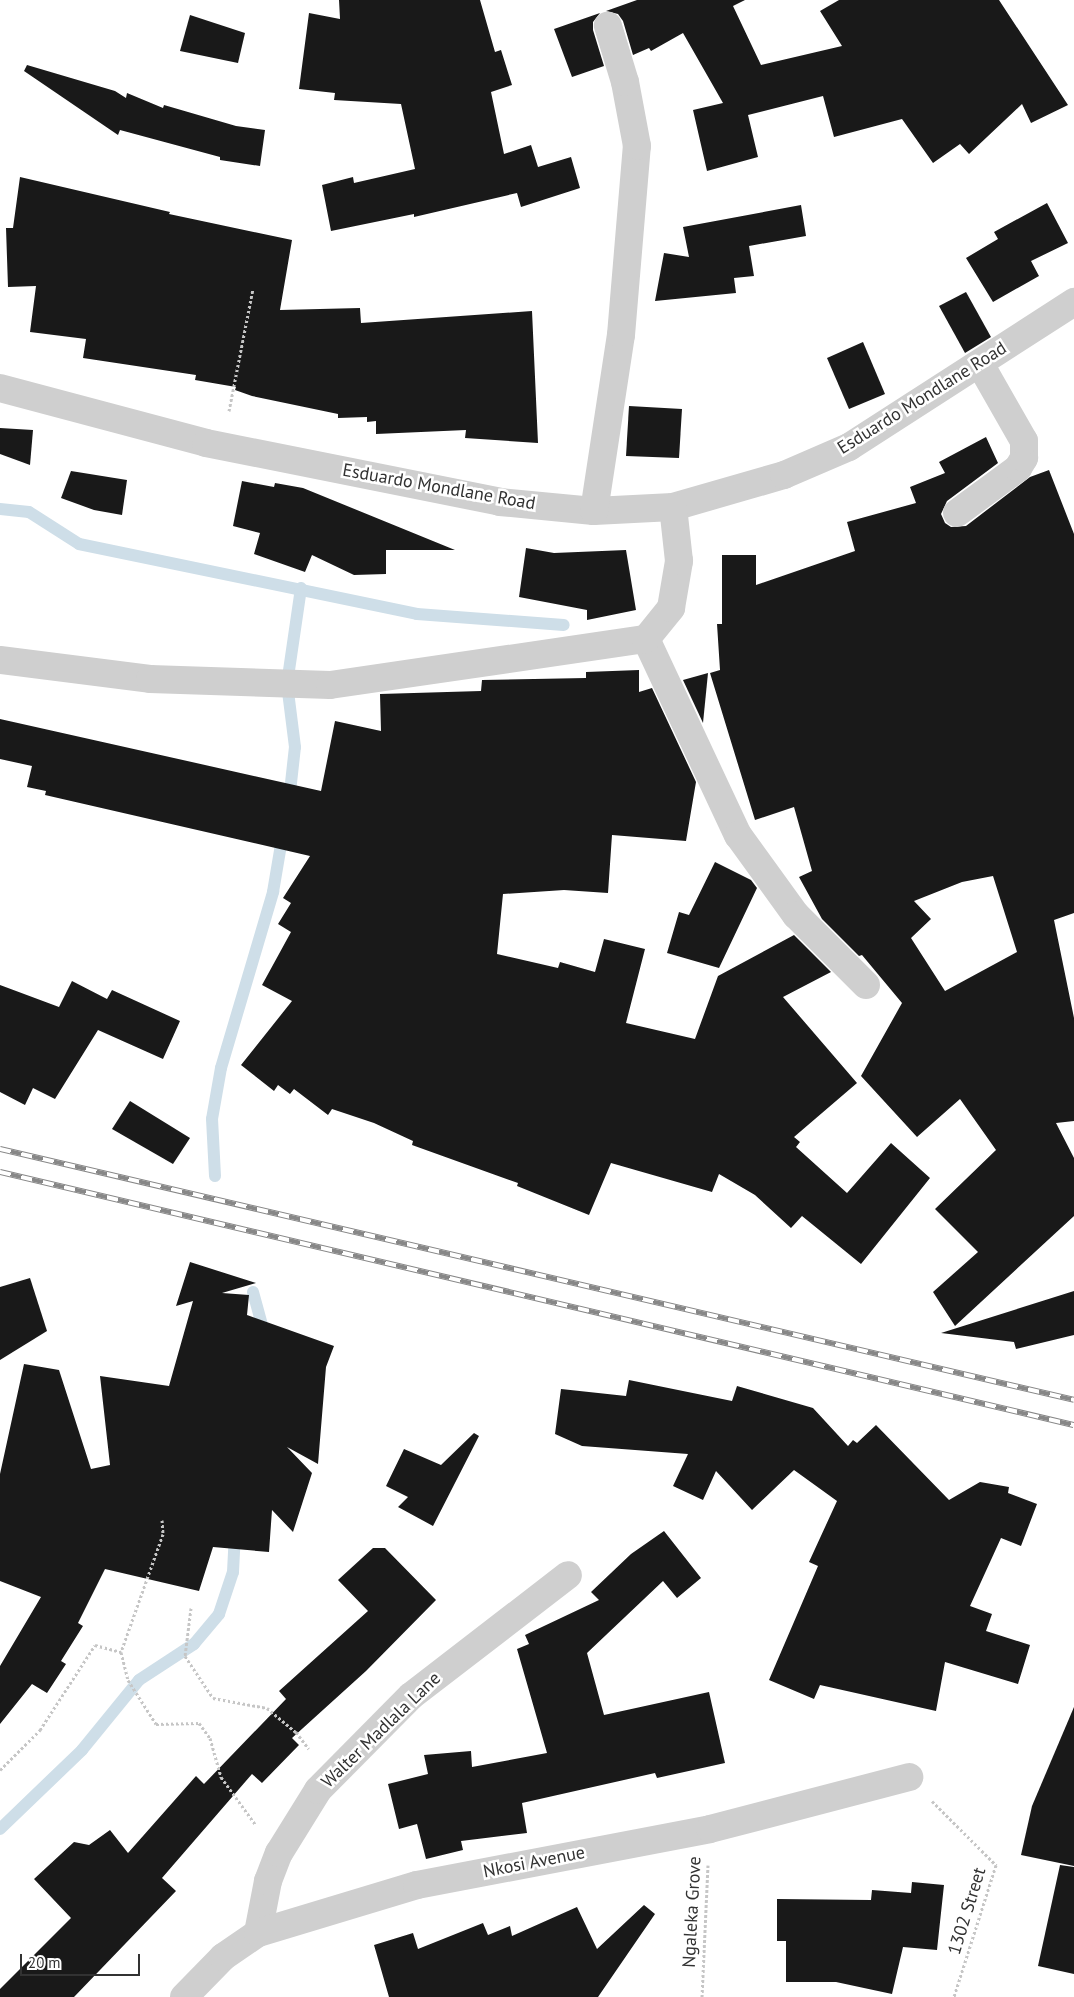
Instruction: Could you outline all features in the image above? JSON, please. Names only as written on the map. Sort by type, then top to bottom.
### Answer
[{"type":"street","points":[[594,511],[621,335],[637,146],[625,82],[608,26]]},
{"type":"street","name":"Esduardo Mondlane Road","points":[[0,388],[222,446],[500,502],[594,511],[673,507],[784,475],[849,447],[1074,302]]},
{"type":"street","points":[[957,513],[1018,468],[1024,458],[1024,441],[980,364]]},
{"type":"street","points":[[0,660],[150,679],[330,685],[646,639],[671,608],[679,561],[673,507]]},
{"type":"street","points":[[646,639],[738,835],[796,915],[866,985]]},
{"type":"street","name":"Walter Madlala Lane","points":[[258,1933],[268,1880],[274,1865],[295,1826],[330,1778],[411,1696],[568,1575]]},
{"type":"street","name":"Nkosi Avenue","points":[[184,1997],[223,1957],[258,1933],[417,1884],[710,1829],[909,1777]]},
{"type":"path","points":[[222,446],[253,289]]},
{"type":"path","points":[[162,1520],[163,1534],[121,1652],[128,1680],[156,1724],[199,1723],[210,1738],[222,1777],[250,1814],[274,1865]]},
{"type":"path","points":[[191,1608],[186,1656],[213,1698],[267,1708],[296,1732],[330,1778]]},
{"type":"path","points":[[0,1770],[40,1730],[95,1645],[121,1652]]},
{"type":"path","name":"1302 Street","points":[[909,1777],[996,1864],[954,1997]]},
{"type":"path","name":"Ngaleka Grove","points":[[702,1997],[710,1829]]},
{"type":"building","points":[[339,0],[480,0],[495,52],[501,50],[512,85],[491,92],[504,154],[531,145],[538,167],[571,157],[580,188],[521,207],[517,193],[414,217],[414,214],[331,231],[322,185],[353,177],[354,183],[415,169],[401,104],[334,100],[335,93],[299,89],[309,13],[340,19]]},
{"type":"building","points":[[637,0],[745,0],[733,6],[761,65],[842,46],[820,11],[839,0],[999,0],[1068,105],[1031,123],[1022,104],[969,154],[960,144],[933,163],[902,119],[834,137],[823,96],[748,115],[758,157],[707,171],[693,110],[723,103],[683,33],[651,51],[649,48],[633,55],[623,21],[618,14],[606,11]]},
{"type":"building","points":[[600,13],[593,22],[593,30],[604,66],[572,77],[554,29]]},
{"type":"building","points":[[190,15],[245,33],[238,63],[180,51]]},
{"type":"building","points":[[27,65],[115,91],[126,98],[127,93],[163,108],[164,105],[236,126],[265,130],[260,166],[220,160],[220,157],[120,130],[118,135],[24,71]]},
{"type":"building","points":[[20,177],[170,212],[169,214],[292,240],[280,310],[360,308],[361,323],[532,311],[538,443],[465,438],[466,430],[376,434],[376,421],[367,422],[367,417],[338,418],[338,414],[252,396],[235,390],[236,387],[195,380],[196,375],[83,358],[86,339],[30,332],[36,286],[8,287],[6,228],[13,228]]},
{"type":"building","points":[[1047,203],[1068,243],[1031,261],[1039,276],[993,302],[966,258],[998,239],[994,232]]},
{"type":"building","points":[[801,205],[806,236],[749,246],[754,276],[734,278],[736,293],[655,301],[664,253],[689,257],[683,227]]},
{"type":"building","points":[[966,292],[991,337],[965,353],[939,306]]},
{"type":"building","points":[[863,342],[885,394],[849,409],[827,358]]},
{"type":"building","points":[[629,406],[682,409],[679,458],[626,456]]},
{"type":"building","points":[[0,428],[33,430],[30,465],[0,454]]},
{"type":"building","points":[[986,437],[998,463],[947,501],[941,514],[945,523],[951,527],[966,526],[1030,477],[1049,470],[1074,534],[1074,913],[1054,920],[1074,1018],[1074,1121],[1056,1123],[1074,1158],[1074,1216],[955,1326],[933,1292],[978,1252],[935,1209],[996,1150],[960,1099],[917,1137],[861,1076],[902,1003],[862,955],[859,956],[822,919],[799,877],[812,871],[794,807],[755,820],[710,673],[720,670],[717,624],[722,624],[722,555],[756,555],[756,585],[855,551],[847,522],[916,503],[910,487],[945,473],[939,462]],"holes":[[[993,876],[1017,952],[945,991],[911,938],[931,919],[914,901],[962,882]]]},
{"type":"building","points":[[71,471],[127,480],[122,515],[94,510],[61,498]]},
{"type":"building","points":[[242,481],[274,487],[275,483],[303,488],[455,550],[386,550],[386,574],[354,575],[312,555],[305,572],[254,554],[260,533],[233,526]]},
{"type":"building","points":[[526,548],[554,553],[626,550],[636,610],[587,620],[587,610],[519,597]]},
{"type":"building","points":[[639,670],[639,692],[652,688],[696,782],[686,841],[612,835],[608,893],[564,890],[503,894],[497,954],[558,968],[560,962],[595,972],[604,939],[645,949],[626,1023],[695,1039],[718,976],[794,935],[831,972],[783,997],[857,1083],[794,1137],[800,1142],[796,1147],[847,1193],[891,1143],[930,1178],[861,1264],[802,1216],[791,1228],[755,1195],[719,1174],[712,1192],[611,1163],[589,1215],[517,1186],[518,1183],[412,1145],[413,1141],[374,1123],[332,1109],[328,1115],[294,1089],[290,1094],[278,1085],[274,1091],[241,1065],[292,1001],[262,985],[291,932],[278,924],[291,903],[283,898],[310,856],[45,795],[46,791],[27,787],[32,766],[0,759],[0,719],[321,791],[335,721],[381,731],[380,694],[481,691],[482,680],[586,678],[586,672]]},
{"type":"building","points":[[708,673],[703,723],[683,680]]},
{"type":"building","points":[[715,862],[751,880],[757,888],[719,968],[667,953],[679,912],[689,915]]},
{"type":"building","points":[[72,981],[107,999],[112,990],[180,1021],[163,1059],[98,1030],[55,1099],[33,1088],[25,1105],[0,1092],[0,985],[59,1007]]},
{"type":"building","points":[[130,1101],[190,1138],[173,1164],[112,1129]]},
{"type":"building","points":[[190,1262],[256,1283],[222,1293],[249,1295],[247,1315],[334,1346],[326,1367],[318,1464],[287,1447],[312,1473],[293,1532],[272,1510],[269,1552],[213,1547],[199,1591],[105,1569],[78,1623],[83,1626],[61,1661],[66,1664],[47,1693],[32,1684],[0,1724],[0,1666],[41,1597],[0,1581],[0,1474],[24,1364],[59,1370],[91,1469],[110,1465],[100,1376],[169,1386],[193,1301],[176,1306]]},
{"type":"building","points":[[30,1278],[47,1331],[0,1360],[0,1287]]},
{"type":"building","points":[[1074,1291],[1074,1335],[1016,1349],[1014,1342],[941,1333]]},
{"type":"building","points":[[629,1380],[732,1401],[737,1386],[813,1408],[848,1446],[853,1440],[857,1443],[876,1425],[949,1500],[980,1482],[1009,1487],[1008,1493],[1037,1504],[1021,1546],[1001,1538],[970,1606],[992,1614],[986,1631],[1030,1645],[1018,1684],[945,1662],[936,1711],[820,1685],[814,1699],[769,1680],[818,1566],[809,1562],[837,1501],[794,1470],[752,1510],[716,1471],[703,1500],[673,1486],[688,1454],[582,1446],[555,1434],[561,1389],[626,1396]]},
{"type":"building","points":[[474,1433],[479,1436],[433,1526],[398,1507],[408,1497],[386,1486],[404,1449],[441,1465]]},
{"type":"building","points":[[664,1531],[701,1578],[677,1598],[663,1581],[587,1653],[604,1715],[709,1692],[725,1763],[657,1778],[655,1773],[522,1803],[527,1833],[461,1841],[463,1850],[426,1859],[417,1824],[399,1829],[388,1784],[428,1774],[424,1755],[471,1751],[472,1767],[547,1753],[517,1649],[529,1644],[525,1635],[599,1600],[591,1592],[631,1554]]},
{"type":"building","points":[[373,1548],[385,1548],[436,1600],[366,1671],[292,1738],[299,1745],[262,1783],[252,1774],[162,1878],[176,1891],[74,1997],[0,1997],[0,1989],[71,1918],[34,1879],[74,1842],[89,1845],[110,1830],[128,1853],[196,1776],[204,1784],[286,1699],[279,1691],[368,1611],[338,1580]]},
{"type":"building","points":[[1074,1707],[1074,1866],[1021,1855],[1032,1806]]},
{"type":"building","points":[[1060,1865],[1074,1867],[1074,1974],[1038,1966]]},
{"type":"building","points":[[912,1882],[944,1885],[937,1950],[903,1947],[892,1994],[836,1982],[786,1982],[786,1941],[777,1941],[777,1899],[871,1900],[872,1890],[911,1893]]},
{"type":"building","points":[[644,1905],[655,1914],[598,1997],[389,1997],[374,1945],[413,1933],[418,1949],[483,1923],[488,1935],[510,1926],[512,1936],[577,1907],[597,1949]]},
{"type":"waterway","points":[[0,509],[29,512],[79,544],[417,614],[564,625]]},
{"type":"waterway","points":[[289,801],[295,747],[287,684],[301,588]]},
{"type":"waterway","points":[[215,1176],[212,1119],[221,1068],[273,892],[283,833]]},
{"type":"waterway","points":[[253,1292],[265,1336]]},
{"type":"waterway","points":[[0,1829],[82,1750],[139,1680],[194,1644],[219,1614],[233,1572],[235,1532]]},
{"type":"railway","points":[[0,1149],[1074,1400]]},
{"type":"railway","points":[[0,1172],[1074,1425]]}]
